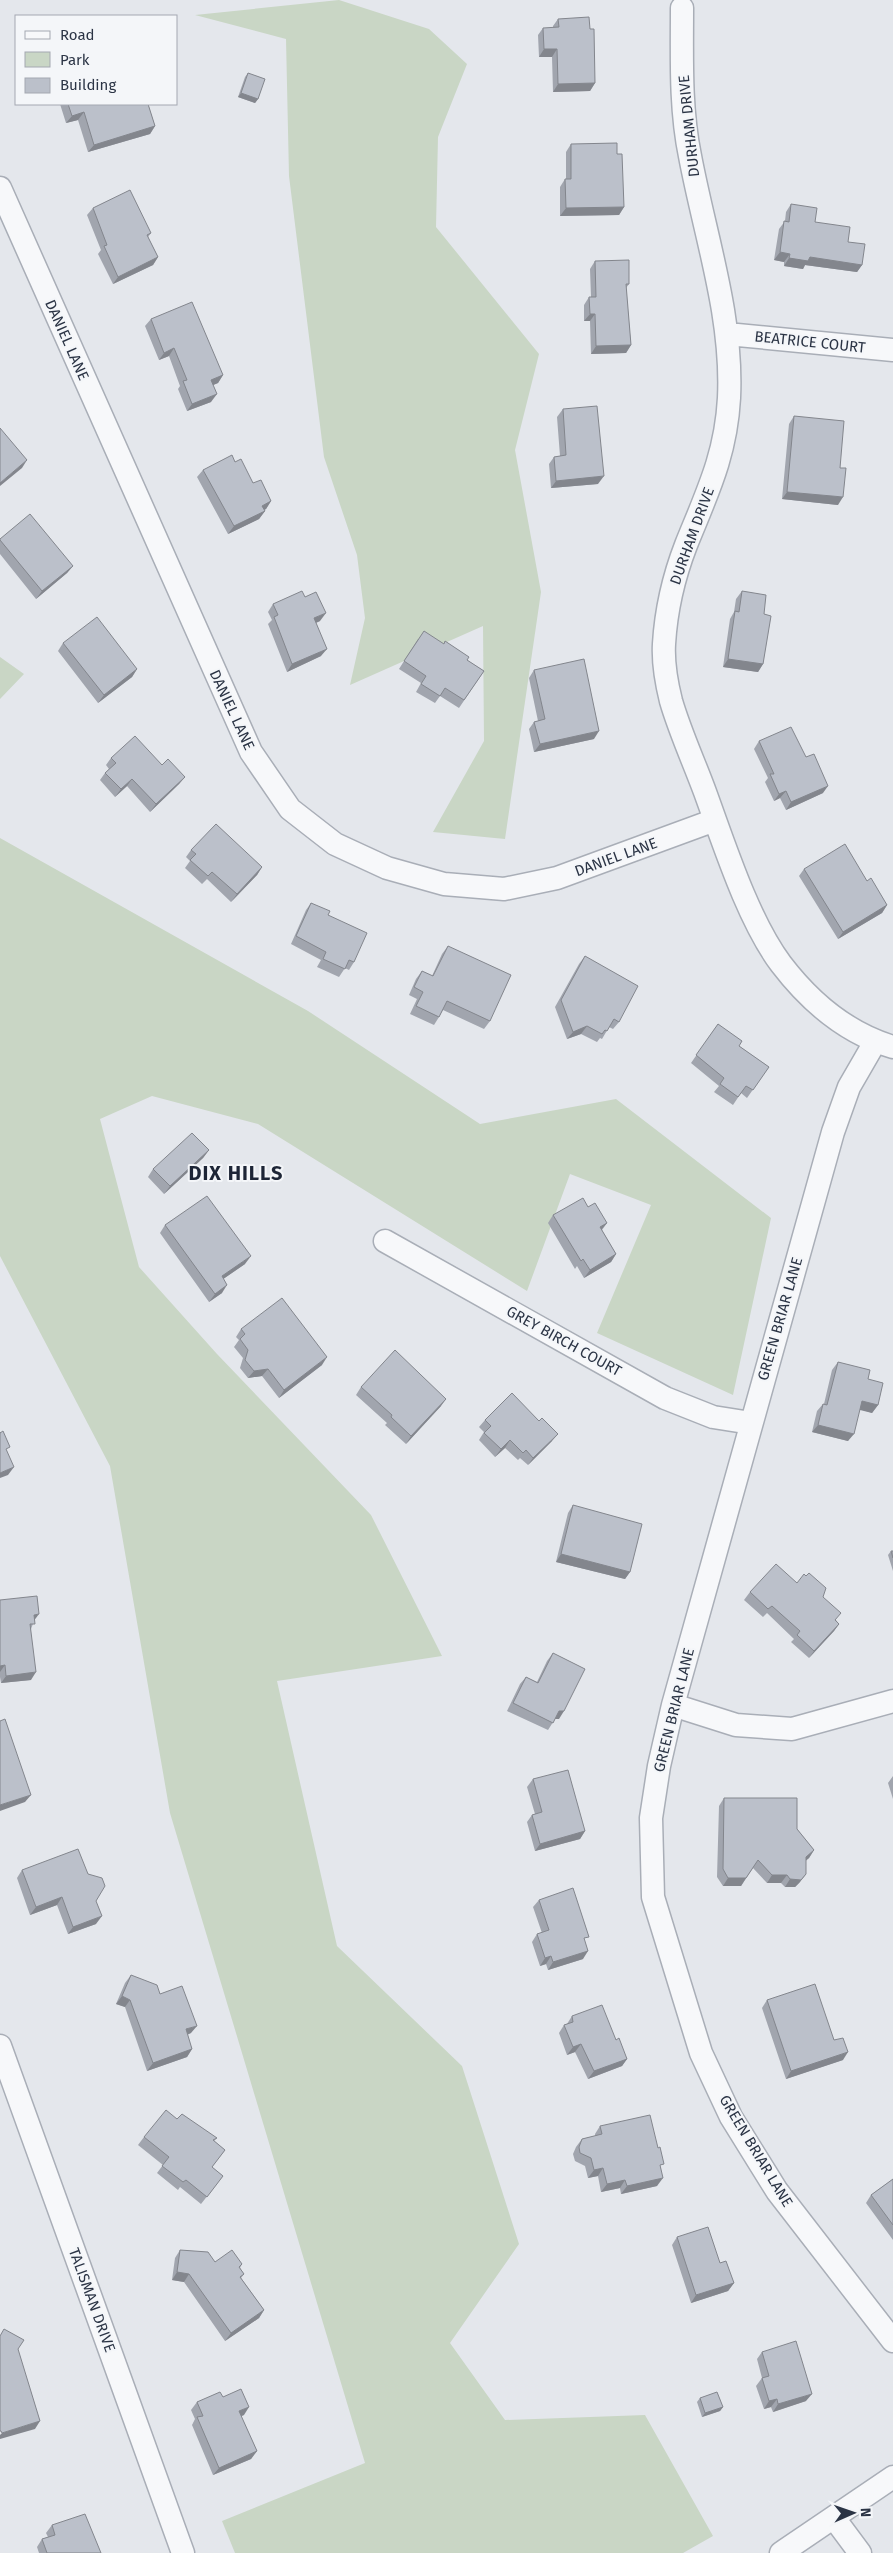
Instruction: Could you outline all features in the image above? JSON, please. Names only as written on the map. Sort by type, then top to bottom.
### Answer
[{"type":"street","name":"DURHAM DRIVE","points":[[682,8],[682,72],[689,152],[727,334],[729,398],[722,453],[707,499],[686,546],[670,597],[664,647],[671,699],[715,820],[754,919],[780,962],[807,994],[838,1023],[884,1044]]},
{"type":"street","name":"DANIEL LANE","points":[[0,188],[251,752],[290,809],[335,844],[387,868],[444,884],[504,890],[557,878],[715,820]]},
{"type":"street","name":"BEATRICE COURT","points":[[727,334],[893,350]]},
{"type":"street","name":"GREEN BRIAR LANE","points":[[884,1044],[848,1087],[833,1132],[750,1423],[674,1705],[659,1766],[651,1818],[654,1897],[701,2053],[732,2117],[777,2191],[893,2341]]},
{"type":"street","name":"GREY BIRCH COURT","points":[[385,1241],[665,1398],[713,1416],[750,1423]]},
{"type":"street","points":[[674,1705],[736,1725],[792,1729],[893,1701]]},
{"type":"street","name":"TALISMAN DRIVE","points":[[0,2046],[183,2553]]},
{"type":"street","points":[[781,2553],[893,2477]]},
{"type":"street","points":[[834,2518],[860,2553]]},
{"type":"green space","points":[[339,0],[429,29],[467,64],[438,137],[436,227],[539,354],[515,450],[541,592],[505,839],[433,832],[484,741],[483,626],[350,685],[365,618],[357,555],[324,457],[289,176],[286,39],[195,15]]},
{"type":"green space","points":[[0,657],[24,674],[0,699]]},
{"type":"green space","points":[[0,838],[308,1011],[480,1124],[616,1099],[771,1218],[733,1395],[597,1333],[651,1205],[570,1174],[527,1291],[258,1124],[152,1096],[100,1119],[139,1267],[217,1354],[371,1515],[442,1656],[277,1681],[337,1946],[462,2066],[519,2244],[450,2343],[505,2420],[645,2415],[713,2536],[683,2553],[235,2553],[222,2521],[365,2463],[170,1813],[110,1466],[0,1256]]},
{"type":"building","points":[[589,17],[590,29],[594,29],[595,83],[558,84],[557,49],[544,49],[543,28],[559,27],[558,19]]},
{"type":"building","points":[[248,73],[265,79],[258,99],[241,93]]},
{"type":"building","points":[[68,105],[148,105],[155,126],[94,145],[84,112],[72,116]]},
{"type":"building","points":[[617,143],[617,154],[622,154],[624,207],[566,208],[565,179],[571,179],[571,144]]},
{"type":"building","points":[[130,190],[151,233],[147,235],[158,257],[118,277],[104,246],[107,245],[93,208]]},
{"type":"building","points":[[791,204],[817,208],[815,222],[850,227],[848,242],[865,244],[862,265],[810,257],[808,261],[789,258],[790,254],[780,252],[784,221],[789,222]]},
{"type":"building","points":[[629,260],[629,284],[626,284],[631,345],[596,346],[595,314],[590,314],[589,297],[596,297],[595,261]]},
{"type":"building","points":[[192,302],[223,375],[211,380],[217,394],[192,404],[183,381],[187,380],[174,348],[164,353],[151,319]]},
{"type":"building","points":[[597,406],[604,476],[556,481],[554,457],[566,455],[563,409]]},
{"type":"building","points":[[794,416],[844,421],[840,468],[846,468],[843,497],[787,492]]},
{"type":"building","points":[[0,428],[27,460],[0,483]]},
{"type":"building","points":[[232,455],[235,462],[241,459],[253,483],[261,480],[271,501],[262,506],[265,511],[234,526],[203,470]]},
{"type":"building","points":[[30,514],[73,566],[42,591],[0,540]]},
{"type":"building","points":[[302,591],[305,597],[316,592],[326,613],[314,618],[327,649],[292,664],[274,617],[278,615],[273,604]]},
{"type":"building","points":[[742,591],[766,595],[764,614],[771,616],[763,664],[728,659],[735,611],[739,612]]},
{"type":"building","points":[[97,617],[137,669],[104,695],[63,643]]},
{"type":"building","points":[[424,631],[444,644],[445,641],[469,657],[467,660],[484,671],[464,700],[445,688],[440,696],[421,684],[426,676],[404,661]]},
{"type":"building","points":[[584,659],[599,731],[540,744],[534,722],[545,719],[534,670]]},
{"type":"building","points":[[791,727],[806,757],[814,754],[828,786],[791,802],[786,791],[779,794],[770,774],[774,774],[759,741]]},
{"type":"building","points":[[135,736],[162,765],[168,759],[185,777],[156,804],[132,779],[121,789],[105,773],[116,763],[111,758]]},
{"type":"building","points":[[216,824],[262,867],[237,894],[212,872],[208,876],[190,860],[196,854],[191,850]]},
{"type":"building","points":[[845,844],[867,881],[871,878],[887,905],[843,932],[804,869]]},
{"type":"building","points":[[311,903],[330,911],[328,915],[367,933],[354,962],[349,960],[345,969],[323,959],[326,952],[296,936]]},
{"type":"building","points":[[448,946],[511,975],[490,1021],[447,1001],[439,1017],[416,1006],[423,992],[414,987],[422,971],[433,976]]},
{"type":"building","points":[[585,956],[638,986],[619,1022],[614,1019],[607,1031],[605,1030],[602,1034],[587,1026],[573,1032],[561,1000]]},
{"type":"building","points":[[718,1024],[742,1041],[739,1046],[769,1067],[753,1090],[746,1086],[738,1097],[720,1084],[724,1078],[696,1055]]},
{"type":"building","points":[[192,1133],[209,1150],[170,1186],[153,1169]]},
{"type":"building","points":[[207,1196],[251,1256],[222,1276],[227,1285],[215,1294],[165,1225]]},
{"type":"building","points":[[583,1198],[588,1207],[595,1203],[607,1223],[600,1227],[616,1254],[590,1270],[583,1259],[581,1261],[553,1215]]},
{"type":"building","points":[[282,1298],[327,1357],[284,1390],[268,1369],[254,1371],[245,1360],[248,1350],[240,1339],[245,1334],[241,1329]]},
{"type":"building","points":[[395,1350],[446,1399],[411,1436],[391,1417],[392,1415],[361,1387]]},
{"type":"building","points":[[838,1362],[870,1370],[868,1379],[883,1383],[878,1405],[862,1401],[854,1434],[818,1425],[823,1404],[827,1405]]},
{"type":"building","points":[[512,1393],[539,1421],[542,1418],[558,1434],[533,1458],[526,1450],[523,1453],[510,1440],[501,1449],[484,1433],[491,1426],[485,1420]]},
{"type":"building","points":[[3,1431],[10,1447],[6,1449],[14,1467],[0,1473],[0,1433]]},
{"type":"building","points":[[573,1505],[642,1524],[630,1572],[561,1554]]},
{"type":"building","points":[[776,1564],[797,1583],[804,1574],[806,1576],[809,1573],[826,1588],[823,1597],[841,1613],[835,1620],[839,1624],[814,1651],[797,1635],[800,1631],[772,1606],[768,1609],[750,1592]]},
{"type":"building","points":[[37,1596],[39,1614],[34,1615],[35,1624],[30,1624],[36,1672],[6,1676],[5,1665],[0,1666],[0,1600]]},
{"type":"building","points":[[553,1653],[585,1669],[564,1711],[559,1711],[553,1723],[513,1703],[526,1677],[538,1683]]},
{"type":"building","points":[[5,1719],[31,1795],[0,1805],[0,1721]]},
{"type":"building","points":[[568,1770],[585,1831],[540,1844],[532,1815],[542,1812],[533,1779]]},
{"type":"building","points":[[724,1798],[797,1798],[797,1829],[814,1850],[806,1857],[806,1874],[801,1880],[790,1879],[787,1875],[772,1875],[758,1860],[746,1878],[728,1878],[723,1869]]},
{"type":"building","points":[[78,1849],[88,1874],[102,1878],[105,1886],[96,1901],[102,1916],[73,1927],[62,1897],[36,1907],[22,1870]]},
{"type":"building","points":[[573,1888],[589,1937],[584,1938],[588,1951],[553,1962],[551,1956],[545,1958],[537,1934],[549,1930],[539,1900]]},
{"type":"building","points":[[131,1975],[157,1985],[160,1994],[182,1986],[197,2026],[186,2029],[192,2049],[153,2063],[130,2000],[122,1996]]},
{"type":"building","points":[[815,1984],[834,2040],[843,2038],[848,2052],[791,2071],[767,2000]]},
{"type":"building","points":[[602,2005],[616,2040],[619,2038],[627,2059],[594,2071],[581,2044],[573,2047],[564,2025],[573,2022],[572,2016]]},
{"type":"building","points":[[166,2110],[177,2119],[182,2114],[217,2138],[213,2140],[225,2150],[212,2167],[223,2176],[207,2197],[186,2180],[183,2182],[162,2166],[169,2157],[144,2137]]},
{"type":"building","points":[[650,2115],[664,2164],[660,2165],[663,2178],[627,2186],[625,2180],[607,2184],[603,2168],[594,2170],[591,2158],[580,2153],[579,2147],[582,2139],[602,2134],[600,2126]]},
{"type":"building","points":[[893,2179],[893,2225],[871,2195]]},
{"type":"building","points":[[708,2227],[720,2263],[726,2261],[734,2283],[696,2295],[677,2237]]},
{"type":"building","points":[[180,2250],[208,2252],[215,2262],[232,2250],[242,2264],[239,2267],[244,2274],[240,2277],[264,2310],[231,2333],[189,2274],[177,2272]]},
{"type":"building","points":[[4,2329],[24,2340],[18,2349],[40,2421],[2,2433],[0,2431],[0,2336]]},
{"type":"building","points":[[796,2341],[812,2394],[778,2404],[777,2399],[769,2401],[762,2378],[769,2376],[762,2352]]},
{"type":"building","points":[[241,2389],[249,2407],[239,2411],[257,2451],[219,2468],[197,2417],[203,2416],[197,2402],[220,2392],[223,2397]]},
{"type":"building","points":[[717,2392],[723,2407],[705,2413],[700,2398]]},
{"type":"building","points":[[85,2514],[101,2553],[47,2553],[42,2539],[55,2535],[52,2525]]},
{"type":"district","name":"DIX HILLS","points":[[236,1173]]}]
